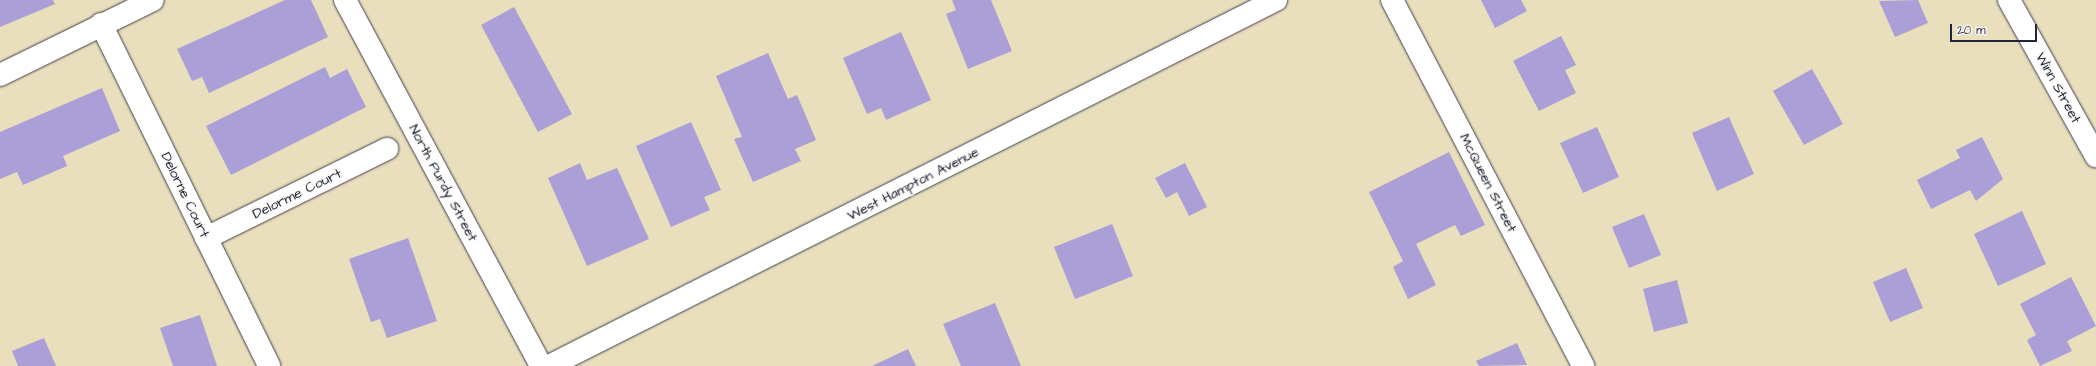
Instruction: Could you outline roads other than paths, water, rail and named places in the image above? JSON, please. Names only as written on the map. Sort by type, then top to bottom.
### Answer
[{"type":"street","points":[[0,75],[101,24],[153,0]]},
{"type":"street","name":"North Purdy Street","points":[[345,0],[541,366]]},
{"type":"street","name":"West Hampton Avenue","points":[[549,366],[1276,0]]},
{"type":"street","name":"McQueen Street","points":[[1392,0],[1583,366]]},
{"type":"street","name":"Winn Street","points":[[2009,0],[2096,156]]},
{"type":"street","name":"Delorne Court","points":[[101,24],[269,366]]},
{"type":"street","name":"Delorme Court","points":[[206,238],[387,149]]}]
